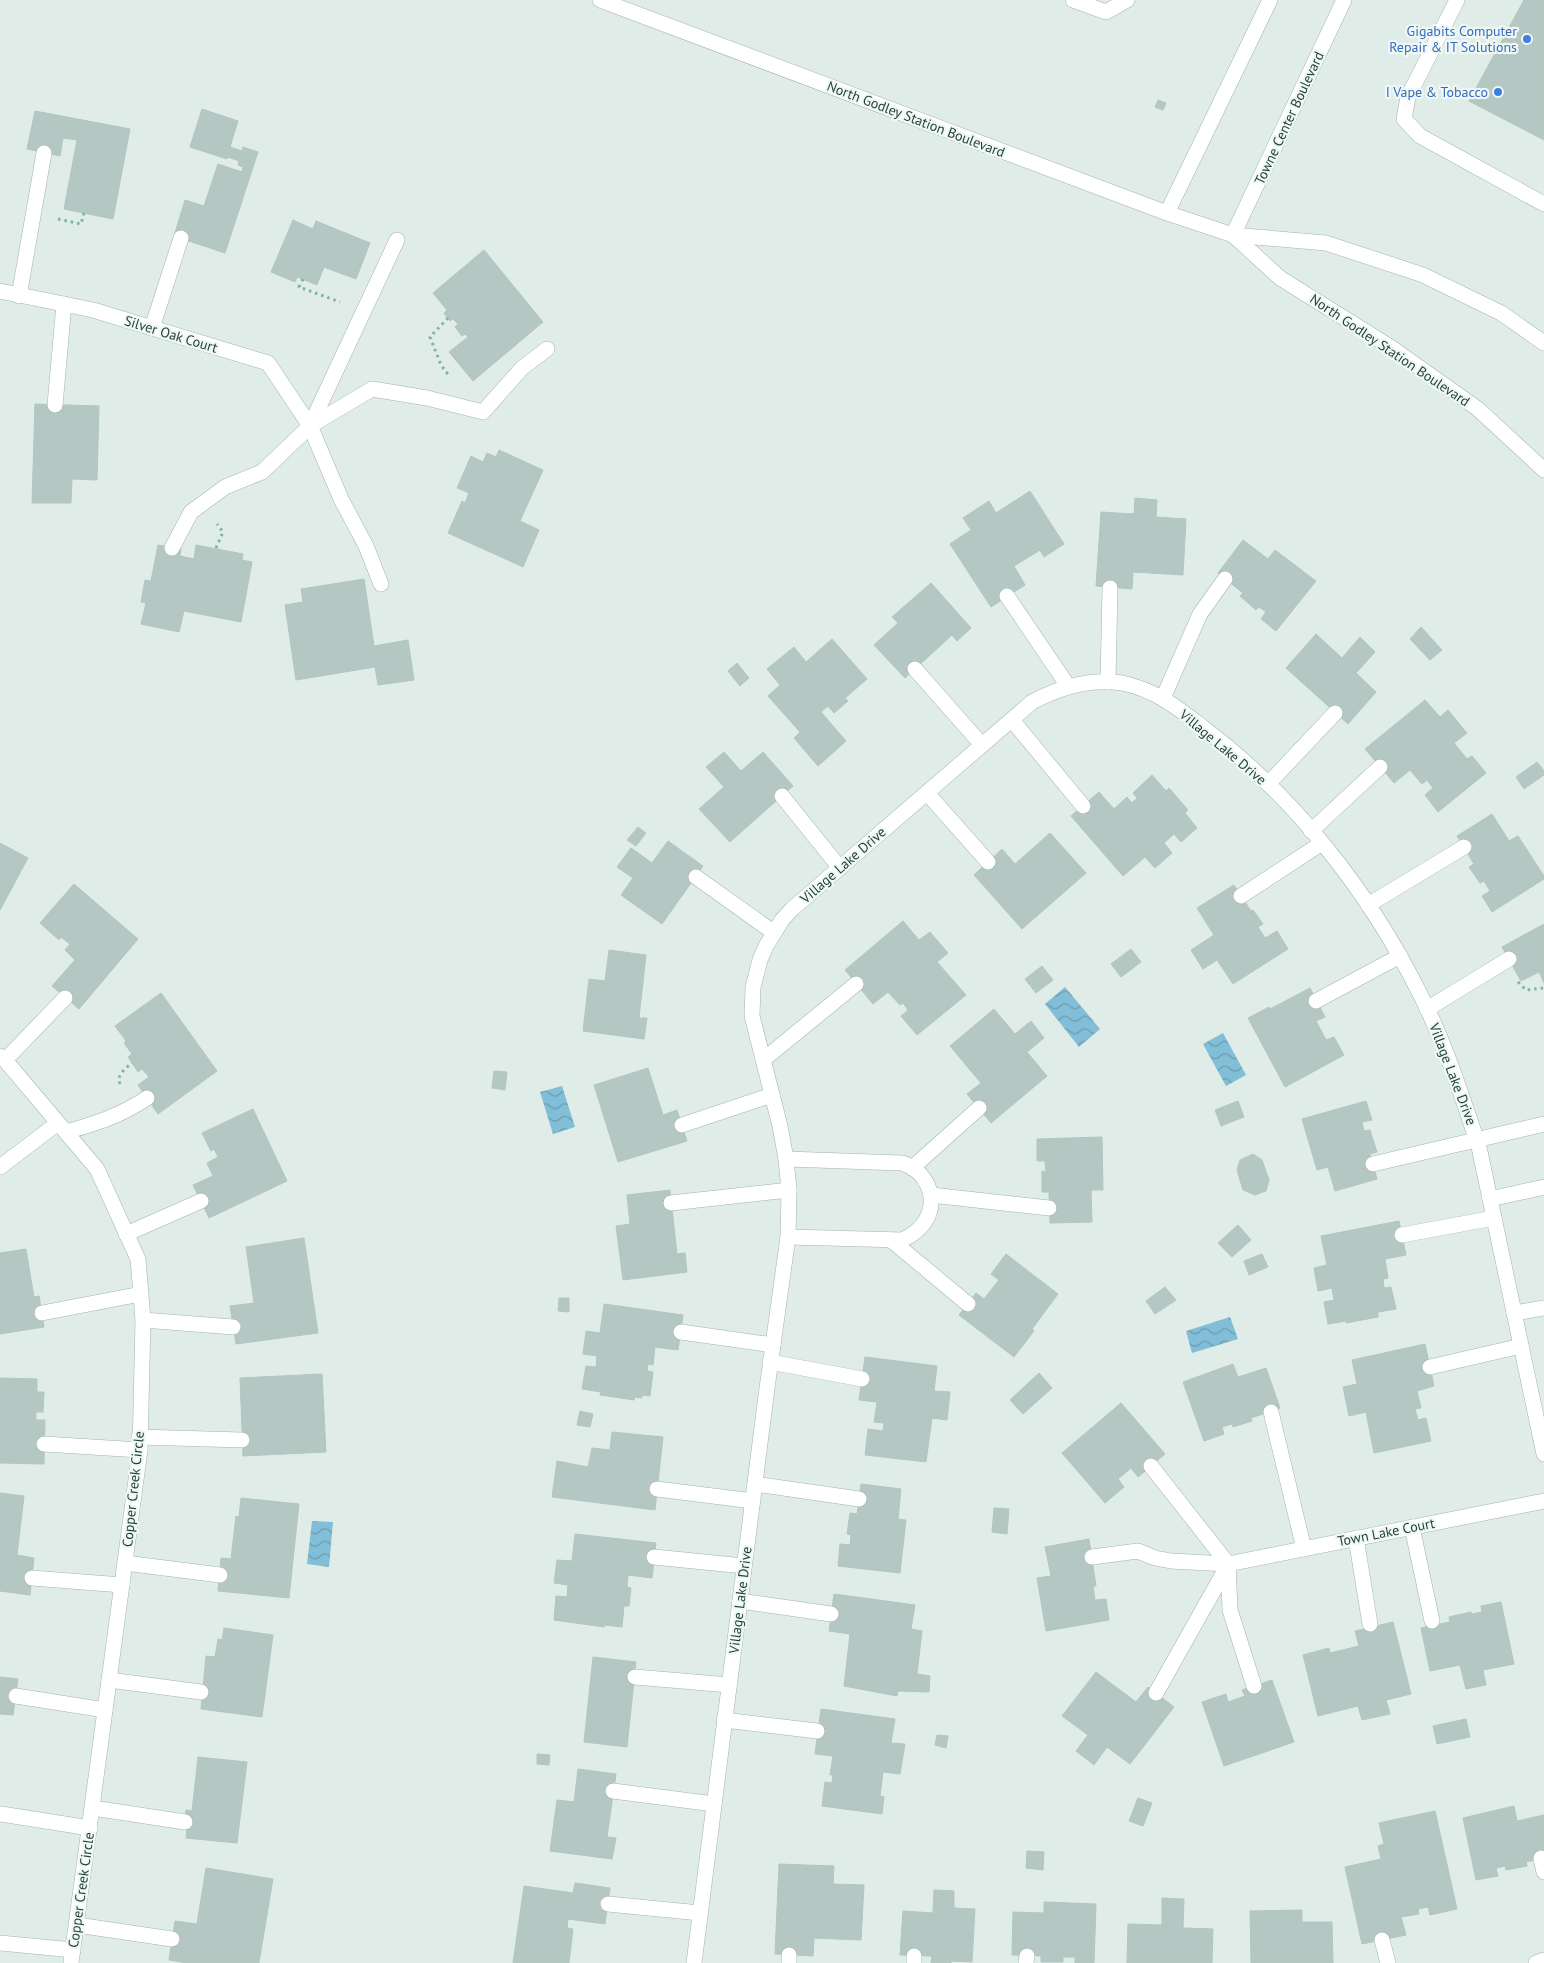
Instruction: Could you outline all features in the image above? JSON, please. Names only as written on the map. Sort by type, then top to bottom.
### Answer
[{"type":"street","name":"North Godley Station Boulevard","points":[[600,0],[1167,213],[1233,235],[1326,243],[1423,275],[1501,313],[1542,338]]},
{"type":"street","points":[[1073,0],[1106,12],[1126,0]]},
{"type":"street","points":[[1167,213],[1270,0]]},
{"type":"street","name":"Towne Center Boulevard","points":[[1233,235],[1344,0]]},
{"type":"street","points":[[1458,0],[1408,97],[1404,119],[1420,136],[1544,204]]},
{"type":"street","points":[[19,296],[44,153]]},
{"type":"street","name":"North Godley Station Boulevard","points":[[1233,235],[1280,278],[1392,348],[1478,409],[1544,470]]},
{"type":"street","points":[[152,328],[182,238]]},
{"type":"street","points":[[310,426],[397,240]]},
{"type":"street","name":"Silver Oak Court","points":[[0,291],[93,310],[268,363],[310,426],[341,499],[366,546],[380,584]]},
{"type":"street","points":[[55,405],[64,304]]},
{"type":"street","points":[[172,548],[191,512],[225,488],[262,472],[310,426],[372,389],[427,398],[483,412],[522,368],[547,349]]},
{"type":"street","points":[[1163,698],[1200,614],[1225,579]]},
{"type":"street","points":[[1108,682],[1110,588]]},
{"type":"street","points":[[1008,596],[1068,686]]},
{"type":"street","points":[[915,669],[982,745]]},
{"type":"street","name":"Village Lake Drive","points":[[694,1963],[770,1362],[788,1237],[789,1190],[786,1159],[752,1016],[753,987],[760,960],[773,932],[792,908],[1032,702],[1068,686],[1081,683],[1108,682],[1136,687],[1163,698],[1213,734],[1268,784],[1322,843],[1368,905],[1400,956],[1427,1009],[1459,1084],[1477,1140],[1521,1346],[1541,1428],[1544,1454]]},
{"type":"street","points":[[1268,784],[1335,713]]},
{"type":"street","points":[[1012,720],[1083,806]]},
{"type":"street","points":[[1311,831],[1380,767]]},
{"type":"street","points":[[927,793],[988,862]]},
{"type":"street","points":[[782,796],[840,868]]},
{"type":"street","points":[[1241,896],[1322,843]]},
{"type":"street","points":[[1368,905],[1464,847]]},
{"type":"street","points":[[696,877],[773,932]]},
{"type":"street","points":[[1316,1001],[1400,956]]},
{"type":"street","points":[[1427,1009],[1509,959]]},
{"type":"street","points":[[763,1060],[856,984]]},
{"type":"street","points":[[3,1058],[65,998]]},
{"type":"street","name":"Copper Creek Circle","points":[[3,1058],[97,1169],[138,1259],[143,1320],[140,1444],[72,1956]]},
{"type":"street","points":[[682,1125],[772,1094]]},
{"type":"street","points":[[0,1167],[62,1128],[106,1120],[124,1113],[147,1098]]},
{"type":"street","points":[[912,1168],[979,1108]]},
{"type":"street","points":[[1373,1164],[1544,1124]]},
{"type":"street","points":[[786,1159],[902,1163],[923,1177],[930,1195],[929,1213],[919,1229],[902,1240],[788,1237]]},
{"type":"street","points":[[1490,1199],[1544,1187]]},
{"type":"street","points":[[671,1203],[789,1190]]},
{"type":"street","points":[[930,1195],[1050,1208]]},
{"type":"street","points":[[126,1234],[200,1201]]},
{"type":"street","points":[[1402,1235],[1494,1218]]},
{"type":"street","points":[[891,1240],[968,1304]]},
{"type":"street","points":[[42,1313],[141,1294]]},
{"type":"street","points":[[1514,1314],[1544,1308]]},
{"type":"street","points":[[143,1320],[233,1326]]},
{"type":"street","points":[[680,1332],[773,1345]]},
{"type":"street","points":[[1430,1367],[1521,1346]]},
{"type":"street","points":[[770,1362],[862,1379]]},
{"type":"street","points":[[1271,1412],[1304,1549]]},
{"type":"street","points":[[44,1444],[140,1444],[242,1440]]},
{"type":"street","points":[[1151,1466],[1228,1564],[1230,1610],[1254,1686]]},
{"type":"street","points":[[755,1484],[859,1499]]},
{"type":"street","points":[[657,1489],[753,1501]]},
{"type":"street","name":"Town Lake Court","points":[[1092,1557],[1138,1551],[1155,1558],[1171,1561],[1228,1564],[1544,1501]]},
{"type":"street","points":[[1412,1527],[1432,1621]]},
{"type":"street","points":[[1356,1538],[1370,1624]]},
{"type":"street","points":[[654,1557],[744,1566]]},
{"type":"street","points":[[125,1564],[220,1575]]},
{"type":"street","points":[[1156,1693],[1228,1564]]},
{"type":"street","points":[[32,1578],[122,1585]]},
{"type":"street","points":[[740,1601],[831,1614]]},
{"type":"street","points":[[634,1677],[729,1685]]},
{"type":"street","points":[[109,1680],[201,1692]]},
{"type":"street","points":[[16,1696],[106,1710]]},
{"type":"street","points":[[724,1720],[817,1732]]},
{"type":"street","points":[[613,1791],[714,1804]]},
{"type":"street","points":[[93,1808],[185,1822]]},
{"type":"street","points":[[2,1814],[90,1828]]},
{"type":"street","points":[[608,1904],[700,1913]]},
{"type":"street","points":[[77,1925],[172,1939]]},
{"type":"street","points":[[1382,1940],[1388,1963]]},
{"type":"street","points":[[0,1943],[72,1956]]},
{"type":"street","points":[[1536,1963],[1544,1960]]},
{"type":"path","points":[[33,218],[81,224],[84,213]]},
{"type":"path","points":[[303,279],[299,287],[364,310]]},
{"type":"path","points":[[448,318],[430,337],[441,365],[470,409]]},
{"type":"water","points":[[1065,987],[1100,1029],[1079,1047],[1045,1004]]},
{"type":"water","points":[[1223,1033],[1246,1075],[1226,1086],[1203,1044]]},
{"type":"water","points":[[562,1086],[575,1127],[553,1134],[540,1092]]},
{"type":"water","points":[[1230,1317],[1238,1339],[1192,1353],[1186,1331]]},
{"type":"water","points":[[312,1521],[333,1522],[329,1567],[307,1564]]},
{"type":"building","points":[[1524,0],[1544,0],[1544,140],[1469,101]]},
{"type":"building","points":[[1158,100],[1166,103],[1163,110],[1155,107]]},
{"type":"building","points":[[202,109],[238,121],[230,147],[242,151],[243,147],[258,152],[225,253],[174,236],[185,200],[204,206],[218,164],[242,172],[243,167],[238,165],[239,161],[190,147]]},
{"type":"building","points":[[35,111],[130,129],[113,219],[64,209],[77,140],[63,138],[60,156],[27,149]]},
{"type":"building","points":[[293,220],[313,229],[316,221],[370,243],[356,279],[324,267],[317,285],[297,277],[295,282],[271,272]]},
{"type":"building","points":[[484,250],[543,322],[473,381],[449,352],[468,337],[465,334],[462,336],[455,327],[458,324],[453,319],[450,321],[444,313],[447,310],[433,293]]},
{"type":"building","points":[[35,404],[99,406],[97,480],[72,479],[71,503],[32,503]]},
{"type":"building","points":[[499,450],[543,470],[520,521],[539,530],[523,567],[448,533],[462,501],[465,503],[469,493],[457,488],[471,456],[483,462],[487,453],[496,457]]},
{"type":"building","points":[[1030,491],[1064,544],[1044,557],[1040,550],[1014,566],[1025,585],[991,607],[950,544],[971,530],[963,518],[989,501],[996,513]]},
{"type":"building","points":[[1135,498],[1157,500],[1156,517],[1186,519],[1183,575],[1133,572],[1132,589],[1096,586],[1101,512],[1134,514]]},
{"type":"building","points":[[1243,540],[1268,559],[1275,550],[1316,581],[1276,631],[1261,619],[1266,612],[1259,607],[1256,610],[1240,596],[1243,593],[1218,573]]},
{"type":"building","points":[[158,545],[181,549],[180,556],[194,559],[196,545],[243,554],[242,560],[252,562],[241,622],[184,611],[179,632],[141,624],[146,603],[141,602],[145,580],[151,581]]},
{"type":"building","points":[[364,579],[374,646],[408,640],[414,680],[378,685],[375,667],[296,680],[285,605],[303,602],[301,589]]},
{"type":"building","points":[[931,583],[971,628],[957,641],[952,635],[905,678],[874,645],[898,623],[892,617]]},
{"type":"building","points":[[1421,627],[1442,650],[1430,660],[1410,639]]},
{"type":"building","points":[[1316,634],[1342,658],[1360,637],[1375,652],[1356,673],[1376,692],[1348,724],[1286,668]]},
{"type":"building","points":[[832,639],[867,679],[845,698],[848,701],[834,713],[828,706],[821,712],[846,741],[818,766],[794,738],[800,732],[768,696],[780,685],[767,669],[794,647],[806,662]]},
{"type":"building","points":[[737,663],[749,678],[740,686],[728,671]]},
{"type":"building","points":[[1425,700],[1440,717],[1448,710],[1467,733],[1454,743],[1467,759],[1472,756],[1486,773],[1438,812],[1425,795],[1433,788],[1427,780],[1422,784],[1410,770],[1394,783],[1365,749]]},
{"type":"building","points":[[724,752],[741,771],[763,752],[793,786],[730,842],[699,809],[724,787],[706,767]]},
{"type":"building","points":[[1537,762],[1544,771],[1544,775],[1524,789],[1516,777]]},
{"type":"building","points":[[1152,775],[1166,791],[1169,788],[1188,810],[1185,813],[1197,828],[1181,842],[1174,834],[1164,843],[1172,853],[1155,868],[1145,857],[1123,876],[1071,816],[1099,792],[1114,809],[1127,797],[1132,803],[1137,798],[1133,793]]},
{"type":"building","points":[[1492,814],[1509,841],[1518,836],[1544,876],[1544,879],[1492,912],[1482,896],[1490,891],[1484,881],[1480,883],[1469,867],[1474,864],[1457,836]]},
{"type":"building","points":[[638,827],[646,833],[636,846],[627,840]]},
{"type":"building","points":[[1050,833],[1086,873],[1022,929],[974,875],[1002,849],[1015,864]]},
{"type":"building","points":[[668,841],[703,866],[662,924],[621,895],[633,878],[617,867],[631,848],[652,863]]},
{"type":"building","points":[[0,843],[28,858],[0,910]]},
{"type":"building","points":[[74,884],[138,939],[79,1009],[52,986],[75,960],[65,950],[70,944],[61,937],[59,940],[40,923]]},
{"type":"building","points":[[1234,885],[1251,911],[1253,910],[1263,924],[1258,927],[1265,938],[1277,931],[1288,949],[1233,984],[1217,960],[1203,969],[1191,950],[1214,935],[1197,908]]},
{"type":"building","points":[[903,921],[919,940],[930,932],[948,953],[937,962],[966,995],[917,1035],[901,1016],[908,1010],[903,1003],[900,1005],[888,992],[873,1004],[845,970]]},
{"type":"building","points":[[1544,924],[1544,983],[1539,972],[1521,981],[1502,947]]},
{"type":"building","points":[[1131,949],[1141,962],[1121,977],[1111,964]]},
{"type":"building","points":[[609,950],[646,955],[639,1018],[647,1018],[644,1039],[583,1031],[589,979],[605,981]]},
{"type":"building","points":[[1042,966],[1053,980],[1036,993],[1025,979]]},
{"type":"building","points":[[1310,988],[1325,1017],[1316,1021],[1326,1040],[1334,1037],[1344,1055],[1285,1087],[1248,1018]]},
{"type":"building","points":[[161,993],[217,1071],[158,1114],[138,1085],[149,1077],[142,1069],[138,1072],[128,1057],[132,1054],[124,1043],[126,1041],[115,1026]]},
{"type":"building","points":[[994,1009],[1015,1034],[1031,1021],[1044,1038],[1027,1052],[1047,1076],[991,1123],[967,1094],[981,1083],[950,1046]]},
{"type":"building","points":[[648,1068],[663,1115],[677,1110],[687,1141],[618,1162],[594,1085]]},
{"type":"building","points":[[494,1071],[507,1072],[505,1090],[492,1088]]},
{"type":"building","points":[[1238,1101],[1244,1117],[1221,1126],[1215,1110]]},
{"type":"building","points":[[1366,1101],[1372,1120],[1362,1122],[1364,1131],[1370,1130],[1377,1152],[1370,1154],[1377,1179],[1335,1191],[1328,1167],[1317,1170],[1302,1119]]},
{"type":"building","points":[[253,1109],[287,1181],[209,1218],[193,1185],[213,1176],[207,1163],[218,1157],[214,1149],[211,1151],[202,1133]]},
{"type":"building","points":[[1102,1137],[1103,1190],[1091,1190],[1092,1222],[1050,1223],[1049,1192],[1042,1192],[1042,1171],[1046,1172],[1045,1161],[1037,1161],[1037,1139]]},
{"type":"building","points":[[1253,1154],[1262,1160],[1269,1180],[1266,1191],[1255,1195],[1243,1190],[1237,1170],[1240,1160]]},
{"type":"building","points":[[670,1190],[677,1254],[685,1253],[687,1272],[623,1280],[616,1226],[630,1224],[627,1195]]},
{"type":"building","points":[[1399,1221],[1406,1255],[1385,1259],[1388,1278],[1383,1279],[1384,1288],[1391,1287],[1396,1309],[1378,1312],[1378,1317],[1346,1323],[1346,1321],[1328,1324],[1324,1302],[1334,1300],[1332,1288],[1318,1291],[1314,1268],[1327,1265],[1321,1236]]},
{"type":"building","points":[[1238,1225],[1251,1240],[1232,1257],[1218,1243]]},
{"type":"building","points":[[304,1238],[318,1333],[236,1344],[230,1306],[254,1303],[246,1247]]},
{"type":"building","points":[[26,1249],[34,1297],[39,1296],[44,1327],[0,1334],[0,1253]]},
{"type":"building","points":[[1006,1254],[1058,1294],[1032,1329],[1034,1331],[1014,1357],[959,1315],[976,1293],[984,1299],[999,1280],[991,1274]]},
{"type":"building","points":[[1262,1254],[1268,1267],[1249,1275],[1244,1261]]},
{"type":"building","points":[[1165,1287],[1176,1300],[1155,1314],[1146,1301]]},
{"type":"building","points":[[559,1298],[569,1298],[569,1312],[558,1311]]},
{"type":"building","points":[[604,1304],[683,1315],[678,1350],[655,1347],[653,1365],[648,1364],[647,1371],[653,1372],[650,1396],[642,1395],[642,1398],[635,1397],[634,1400],[600,1395],[601,1392],[582,1389],[586,1366],[596,1367],[597,1356],[583,1354],[586,1331],[600,1333]]},
{"type":"building","points":[[1425,1344],[1434,1386],[1417,1391],[1421,1408],[1415,1409],[1418,1420],[1426,1418],[1431,1441],[1374,1453],[1366,1412],[1349,1416],[1343,1387],[1357,1384],[1352,1360]]},
{"type":"building","points":[[865,1357],[937,1366],[934,1391],[950,1392],[947,1420],[932,1418],[926,1462],[865,1455],[868,1429],[883,1431],[884,1423],[874,1422],[877,1402],[859,1400]]},
{"type":"building","points":[[1233,1364],[1238,1377],[1266,1368],[1280,1408],[1251,1418],[1252,1421],[1233,1427],[1232,1424],[1222,1427],[1224,1434],[1204,1441],[1183,1382]]},
{"type":"building","points":[[1039,1373],[1052,1388],[1023,1414],[1010,1400]]},
{"type":"building","points":[[322,1374],[326,1452],[243,1456],[240,1378]]},
{"type":"building","points":[[0,1378],[37,1379],[37,1392],[44,1392],[43,1412],[36,1412],[36,1420],[45,1420],[44,1464],[0,1463]]},
{"type":"building","points":[[1121,1403],[1165,1454],[1138,1477],[1131,1468],[1118,1479],[1124,1487],[1105,1503],[1062,1453]]},
{"type":"building","points":[[580,1411],[593,1414],[590,1427],[577,1425]]},
{"type":"building","points":[[612,1432],[663,1437],[655,1510],[552,1497],[557,1461],[588,1467],[592,1448],[610,1450]]},
{"type":"building","points":[[861,1484],[901,1489],[898,1519],[906,1520],[900,1573],[838,1566],[840,1544],[850,1545],[851,1535],[847,1534],[850,1513],[857,1514]]},
{"type":"building","points":[[0,1493],[24,1496],[17,1555],[34,1558],[30,1595],[0,1591]]},
{"type":"building","points":[[241,1498],[299,1504],[289,1598],[218,1591],[221,1558],[231,1559],[236,1516],[239,1517]]},
{"type":"building","points":[[994,1508],[1009,1509],[1007,1534],[992,1532]]},
{"type":"building","points":[[575,1534],[656,1543],[652,1578],[628,1575],[627,1587],[631,1588],[629,1606],[624,1606],[622,1627],[605,1625],[604,1627],[554,1620],[556,1596],[567,1597],[568,1585],[554,1583],[557,1560],[572,1561]]},
{"type":"building","points":[[1089,1539],[1096,1586],[1093,1586],[1095,1600],[1106,1599],[1109,1620],[1046,1631],[1037,1578],[1051,1576],[1045,1547]]},
{"type":"building","points":[[834,1594],[915,1605],[911,1629],[922,1631],[917,1674],[930,1676],[929,1692],[898,1691],[897,1696],[844,1686],[850,1634],[829,1631]]},
{"type":"building","points":[[1501,1602],[1514,1664],[1483,1670],[1486,1685],[1466,1689],[1460,1665],[1430,1671],[1421,1628],[1450,1622],[1449,1617],[1471,1612],[1472,1614],[1482,1612],[1481,1606]]},
{"type":"building","points":[[1393,1622],[1411,1694],[1386,1700],[1390,1714],[1362,1720],[1358,1706],[1318,1716],[1303,1655],[1329,1648],[1330,1653],[1359,1646],[1355,1631]]},
{"type":"building","points":[[224,1628],[273,1635],[262,1717],[201,1709],[206,1656],[215,1657],[218,1639],[222,1640]]},
{"type":"building","points":[[593,1657],[636,1662],[627,1747],[584,1742]]},
{"type":"building","points":[[1096,1672],[1136,1702],[1148,1687],[1174,1707],[1130,1764],[1107,1747],[1094,1765],[1076,1751],[1088,1735],[1062,1716]]},
{"type":"building","points":[[0,1677],[18,1679],[13,1715],[0,1714]]},
{"type":"building","points":[[1272,1680],[1294,1742],[1224,1766],[1202,1702],[1226,1694],[1228,1702],[1245,1696],[1242,1690]]},
{"type":"building","points":[[821,1709],[895,1719],[891,1743],[905,1744],[900,1774],[883,1772],[880,1796],[884,1797],[882,1814],[822,1806],[825,1782],[832,1783],[833,1775],[830,1775],[833,1756],[815,1754]]},
{"type":"building","points":[[1466,1719],[1470,1737],[1437,1744],[1433,1726]]},
{"type":"building","points":[[937,1735],[948,1736],[946,1748],[935,1745]]},
{"type":"building","points":[[537,1754],[550,1755],[549,1765],[537,1764]]},
{"type":"building","points":[[198,1757],[247,1762],[237,1843],[186,1838],[187,1829],[184,1829],[186,1810],[192,1811]]},
{"type":"building","points":[[578,1769],[616,1774],[607,1837],[616,1838],[612,1859],[550,1851],[557,1800],[574,1802]]},
{"type":"building","points":[[1138,1798],[1152,1803],[1143,1826],[1129,1821]]},
{"type":"building","points":[[1514,1806],[1517,1821],[1544,1815],[1544,1858],[1526,1862],[1527,1866],[1506,1870],[1505,1866],[1496,1868],[1498,1876],[1476,1880],[1463,1818]]},
{"type":"building","points":[[1435,1811],[1457,1909],[1430,1915],[1428,1907],[1418,1909],[1419,1914],[1401,1917],[1406,1935],[1362,1944],[1345,1867],[1381,1859],[1378,1846],[1384,1844],[1379,1823]]},
{"type":"building","points":[[1027,1851],[1044,1852],[1043,1870],[1026,1868]]},
{"type":"building","points":[[779,1864],[834,1866],[833,1884],[864,1885],[861,1940],[814,1938],[813,1956],[775,1954]]},
{"type":"building","points":[[206,1868],[273,1879],[259,1963],[187,1963],[169,1960],[175,1921],[197,1924]]},
{"type":"building","points":[[575,1883],[610,1888],[605,1924],[568,1919],[567,1928],[573,1929],[569,1963],[513,1963],[524,1886],[573,1893]]},
{"type":"building","points":[[934,1890],[954,1891],[954,1908],[975,1909],[972,1962],[951,1961],[951,1963],[931,1963],[932,1956],[900,1955],[903,1911],[933,1913]]},
{"type":"building","points":[[1162,1898],[1184,1899],[1183,1928],[1213,1929],[1212,1963],[1127,1963],[1128,1924],[1162,1925]]},
{"type":"building","points":[[1044,1902],[1096,1904],[1094,1963],[1075,1963],[1075,1957],[1063,1957],[1063,1962],[1041,1962],[1041,1956],[1012,1955],[1013,1912],[1044,1913]]},
{"type":"building","points":[[1302,1910],[1302,1922],[1332,1922],[1333,1963],[1251,1963],[1250,1911]]},
{"type":"place","name":"Gigabits Computer Repair & IT Solutions","points":[[1527,39]]},
{"type":"place","name":"I Vape & Tobacco","points":[[1498,92]]}]
